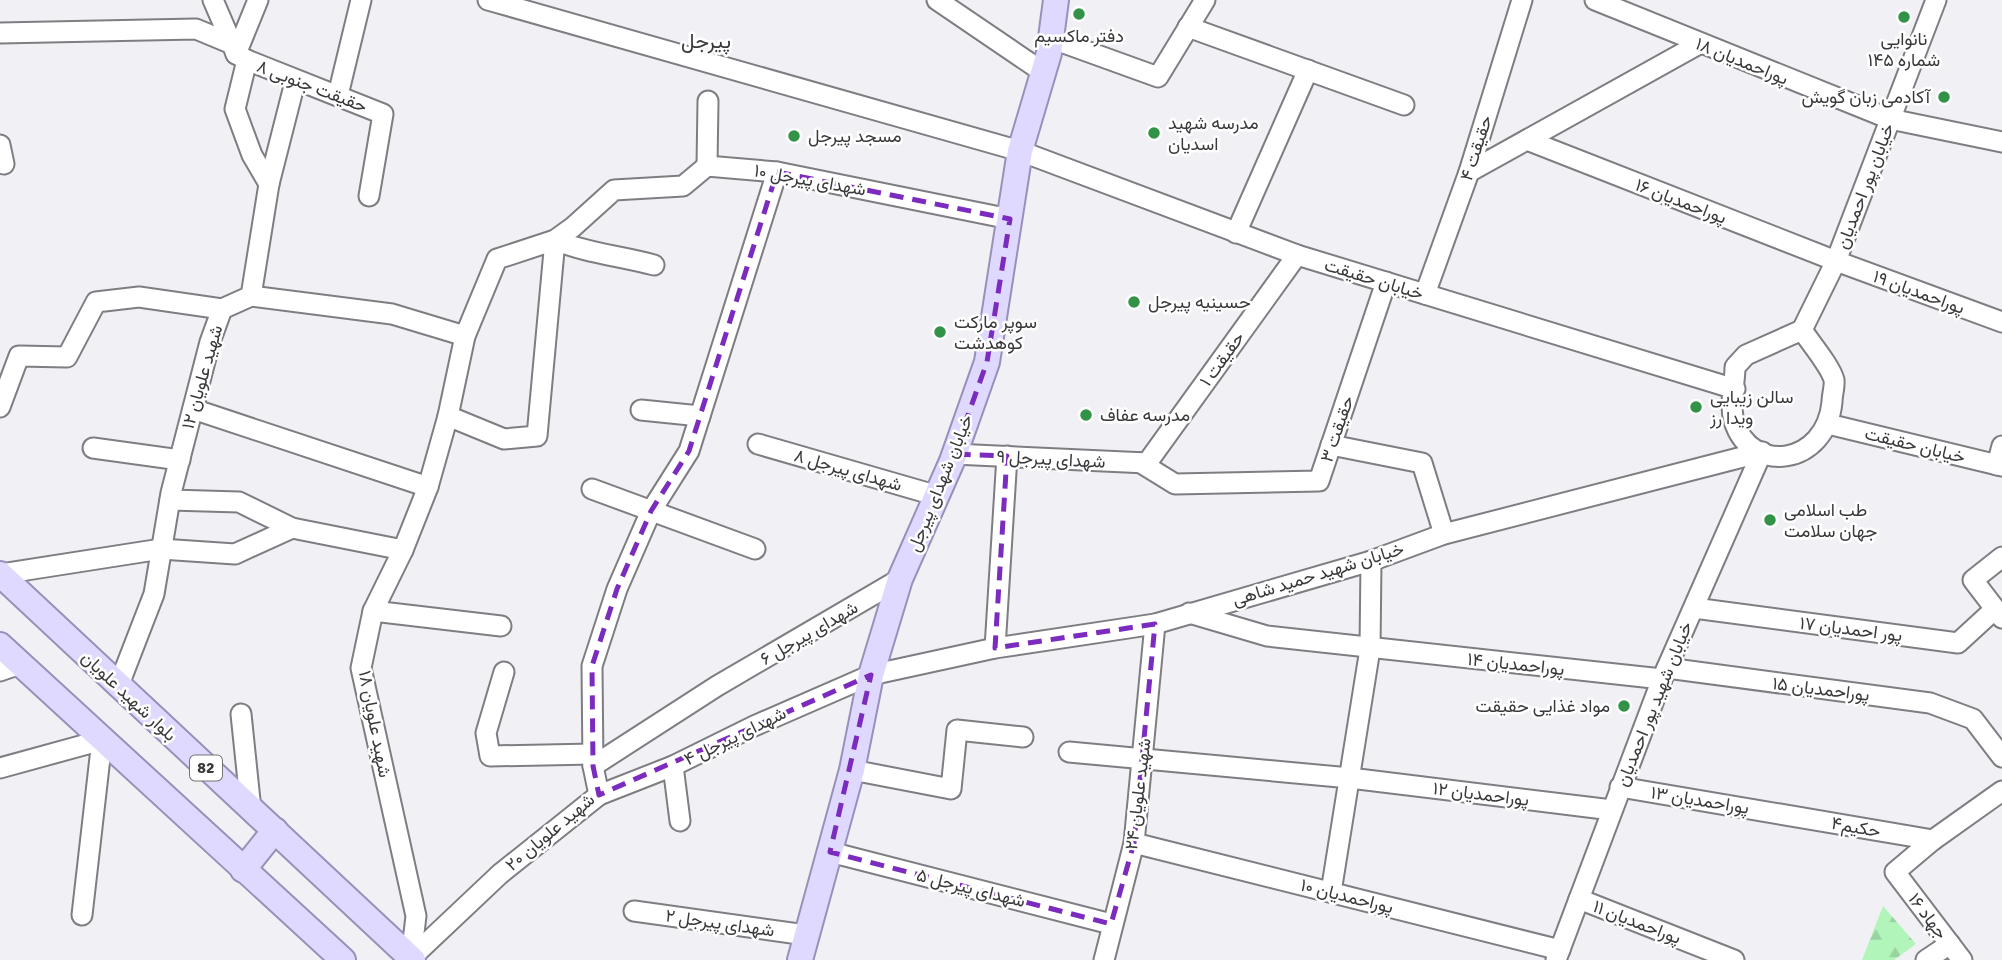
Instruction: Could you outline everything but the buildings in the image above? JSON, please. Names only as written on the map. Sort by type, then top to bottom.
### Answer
[{"type":"main road","name":"خیابان شهدای پیرجل","points":[[800,960],[852,770],[871,675],[900,579],[938,496],[986,362],[1020,151],[1043,72],[1056,0]]},
{"type":"main road","name":"بلوار شهید علویان","points":[[0,574],[412,959]]},
{"type":"main road","points":[[0,645],[10,667],[102,740],[343,960]]},
{"type":"main road","points":[[243,870],[275,830]]},
{"type":"street","points":[[213,0],[238,53]]},
{"type":"street","points":[[258,0],[238,53],[235,109],[252,155],[269,184]]},
{"type":"street","points":[[338,95],[361,0]]},
{"type":"street","name":"خیابان حقیقت","points":[[488,0],[555,10],[1020,151],[1297,255],[1735,389]]},
{"type":"street","points":[[937,0],[1043,72]]},
{"type":"street","points":[[1050,38],[1158,78],[1205,0]]},
{"type":"street","name":"حقیقت ۴","points":[[1425,294],[1469,172],[1522,0]]},
{"type":"street","name":"پوراحمدیان ۱۸","points":[[1595,0],[1890,119],[2002,142]]},
{"type":"street","name":"خیابان پور احمدیان","points":[[1802,330],[1836,261],[1936,0]]},
{"type":"street","points":[[1188,27],[1405,106]]},
{"type":"street","name":"حقیقت جنوبی ۸","points":[[0,33],[196,29],[295,82],[338,95],[383,114],[369,196]]},
{"type":"street","points":[[1469,172],[1699,44]]},
{"type":"street","points":[[1236,233],[1308,70]]},
{"type":"street","points":[[295,82],[269,184],[251,296],[392,314],[465,336]]},
{"type":"street","points":[[707,166],[708,101]]},
{"type":"street","name":"پوراحمدیان ۱۶","points":[[1527,140],[1836,261]]},
{"type":"street","name":"شهدای پیرجل ۱۰","points":[[707,166],[776,172],[1010,219]]},
{"type":"street","name":"شهید علویان ۱۸","points":[[412,959],[416,916],[361,668],[373,611],[403,550],[428,487],[449,416],[465,336],[497,259],[555,240],[573,228],[614,190],[683,186],[707,166]]},
{"type":"street","name":"شهید علویان ۲۰","points":[[412,959],[500,874],[599,795],[593,760],[592,666],[617,589],[651,511],[689,451],[776,172]]},
{"type":"street","points":[[449,416],[504,439],[537,436],[555,240],[579,250],[602,252],[654,265]]},
{"type":"street","name":"حقیقت ۱","points":[[1144,463],[1297,255]]},
{"type":"street","name":"پوراحمدیان ۱۹","points":[[1836,261],[2002,322]]},
{"type":"street","name":"حقیقت ۳","points":[[1144,463],[1175,484],[1319,481],[1386,282]]},
{"type":"street","name":"شهید علویان ۱۲","points":[[118,687],[153,594],[170,500],[222,309],[251,296]]},
{"type":"street","points":[[0,407],[19,356],[67,357],[96,302],[139,297],[222,309]]},
{"type":"street","points":[[1802,330],[1834,380],[1828,424],[1809,448],[1795,454],[1780,456],[1762,452],[1740,434],[1734,420],[1734,367],[1746,355],[1802,330]]},
{"type":"street","points":[[193,409],[428,487]]},
{"type":"street","points":[[641,410],[700,416]]},
{"type":"street","name":"خیابان حقیقت","points":[[1828,424],[1999,466]]},
{"type":"street","name":"شهدای پیرجل ۸","points":[[758,444],[938,496]]},
{"type":"street","points":[[1331,445],[1422,463],[1444,534]]},
{"type":"street","points":[[1999,466],[2002,446]]},
{"type":"street","points":[[93,448],[180,460]]},
{"type":"street","name":"خیابان شهید حمید شاهی","points":[[871,675],[995,648],[1155,624],[1371,561],[1444,534],[1762,452]]},
{"type":"street","name":"خیابان شهید پور احمدیان","points":[[1558,955],[1664,674],[1762,452]]},
{"type":"street","name":"شهدای پیرجل ۹","points":[[954,454],[1144,463]]},
{"type":"street","points":[[995,648],[1007,456]]},
{"type":"street","points":[[592,489],[755,549]]},
{"type":"street","points":[[170,500],[239,502],[292,528],[403,550]]},
{"type":"street","points":[[0,574],[161,549],[235,554],[292,528]]},
{"type":"street","points":[[1999,614],[1973,580],[2002,557]]},
{"type":"street","points":[[1331,892],[1370,649],[1371,561]]},
{"type":"street","name":"شهدای پیرجل ۶","points":[[593,760],[900,579]]},
{"type":"street","name":"پور احمدیان ۱۷","points":[[1694,608],[1958,643],[1999,614]]},
{"type":"street","points":[[373,611],[501,626]]},
{"type":"street","name":"پوراحمدیان ۱۴","points":[[1188,613],[1267,636],[1370,649],[1664,674]]},
{"type":"street","name":"شهید علویان ۲۴","points":[[1104,960],[1111,924],[1134,843],[1155,624]]},
{"type":"street","points":[[504,673],[486,733],[490,756],[593,760]]},
{"type":"street","name":"پوراحمدیان ۱۵","points":[[1664,674],[1930,703],[1973,719],[2002,757]]},
{"type":"street","name":"شهدای پیرجل ۴","points":[[599,795],[673,766],[754,726],[871,675]]},
{"type":"street","points":[[241,714],[251,810]]},
{"type":"street","points":[[852,770],[951,789],[957,730],[1023,737]]},
{"type":"street","points":[[0,768],[102,740],[82,915]]},
{"type":"street","name":"پوراحمدیان ۱۲","points":[[1069,752],[1350,778],[1612,810]]},
{"type":"street","points":[[673,766],[680,821]]},
{"type":"street","name":"پوراحمدیان ۱۳","points":[[1620,788],[1780,813]]},
{"type":"street","points":[[1933,840],[2002,790]]},
{"type":"street","name":"حکیم۴","points":[[1780,813],[1933,840]]},
{"type":"street","name":"جهاد ۱۶","points":[[1933,840],[1895,872],[1962,960]]},
{"type":"street","name":"پوراحمدیان ۱۰","points":[[1134,843],[1331,892],[1558,955]]},
{"type":"street","name":"شهدای پیرجل ۵","points":[[830,852],[1111,924]]},
{"type":"street","name":"پوراحمدیان ۱۱","points":[[1579,899],[1734,960]]},
{"type":"street","name":"شهدای پیرجل ۲","points":[[634,911],[806,935]]},
{"type":"street","points":[[1926,960],[1950,944]]},
{"type":"highlighted area","points":[[777,172],[1010,219],[987,362],[954,454],[1007,456],[995,648],[1155,624],[1134,843],[1111,924],[830,852],[871,675],[599,795],[593,766],[592,666],[617,589],[651,511],[689,451]]},
{"type":"green space","points":[[1883,906],[1916,944],[1894,960],[1862,960]]},
{"type":"place","name":"دفتر ماکسیم","points":[[1079,14]]},
{"type":"place","name":"نانوایی شماره ۱۴۵","points":[[1904,17]]},
{"type":"place","name":"آکادمی زبان گویش","points":[[1944,97]]},
{"type":"place","name":"مدرسه شهید اسدیان","points":[[1154,133]]},
{"type":"place","name":"مسجد پیرجل","points":[[794,136]]},
{"type":"place","name":"حسینیه پیرجل","points":[[1134,302]]},
{"type":"place","name":"سوپر مارکت کوهدشت","points":[[940,332]]},
{"type":"place","name":"سالن زیبایی ویدا رز","points":[[1696,407]]},
{"type":"place","name":"مدرسه عفاف","points":[[1086,415]]},
{"type":"place","name":"طب اسلامی جهان سلامت","points":[[1770,520]]},
{"type":"place","name":"مواد غذایی حقیقت","points":[[1624,706]]},
{"type":"district","name":"پیرجل","points":[[706,41]]}]
